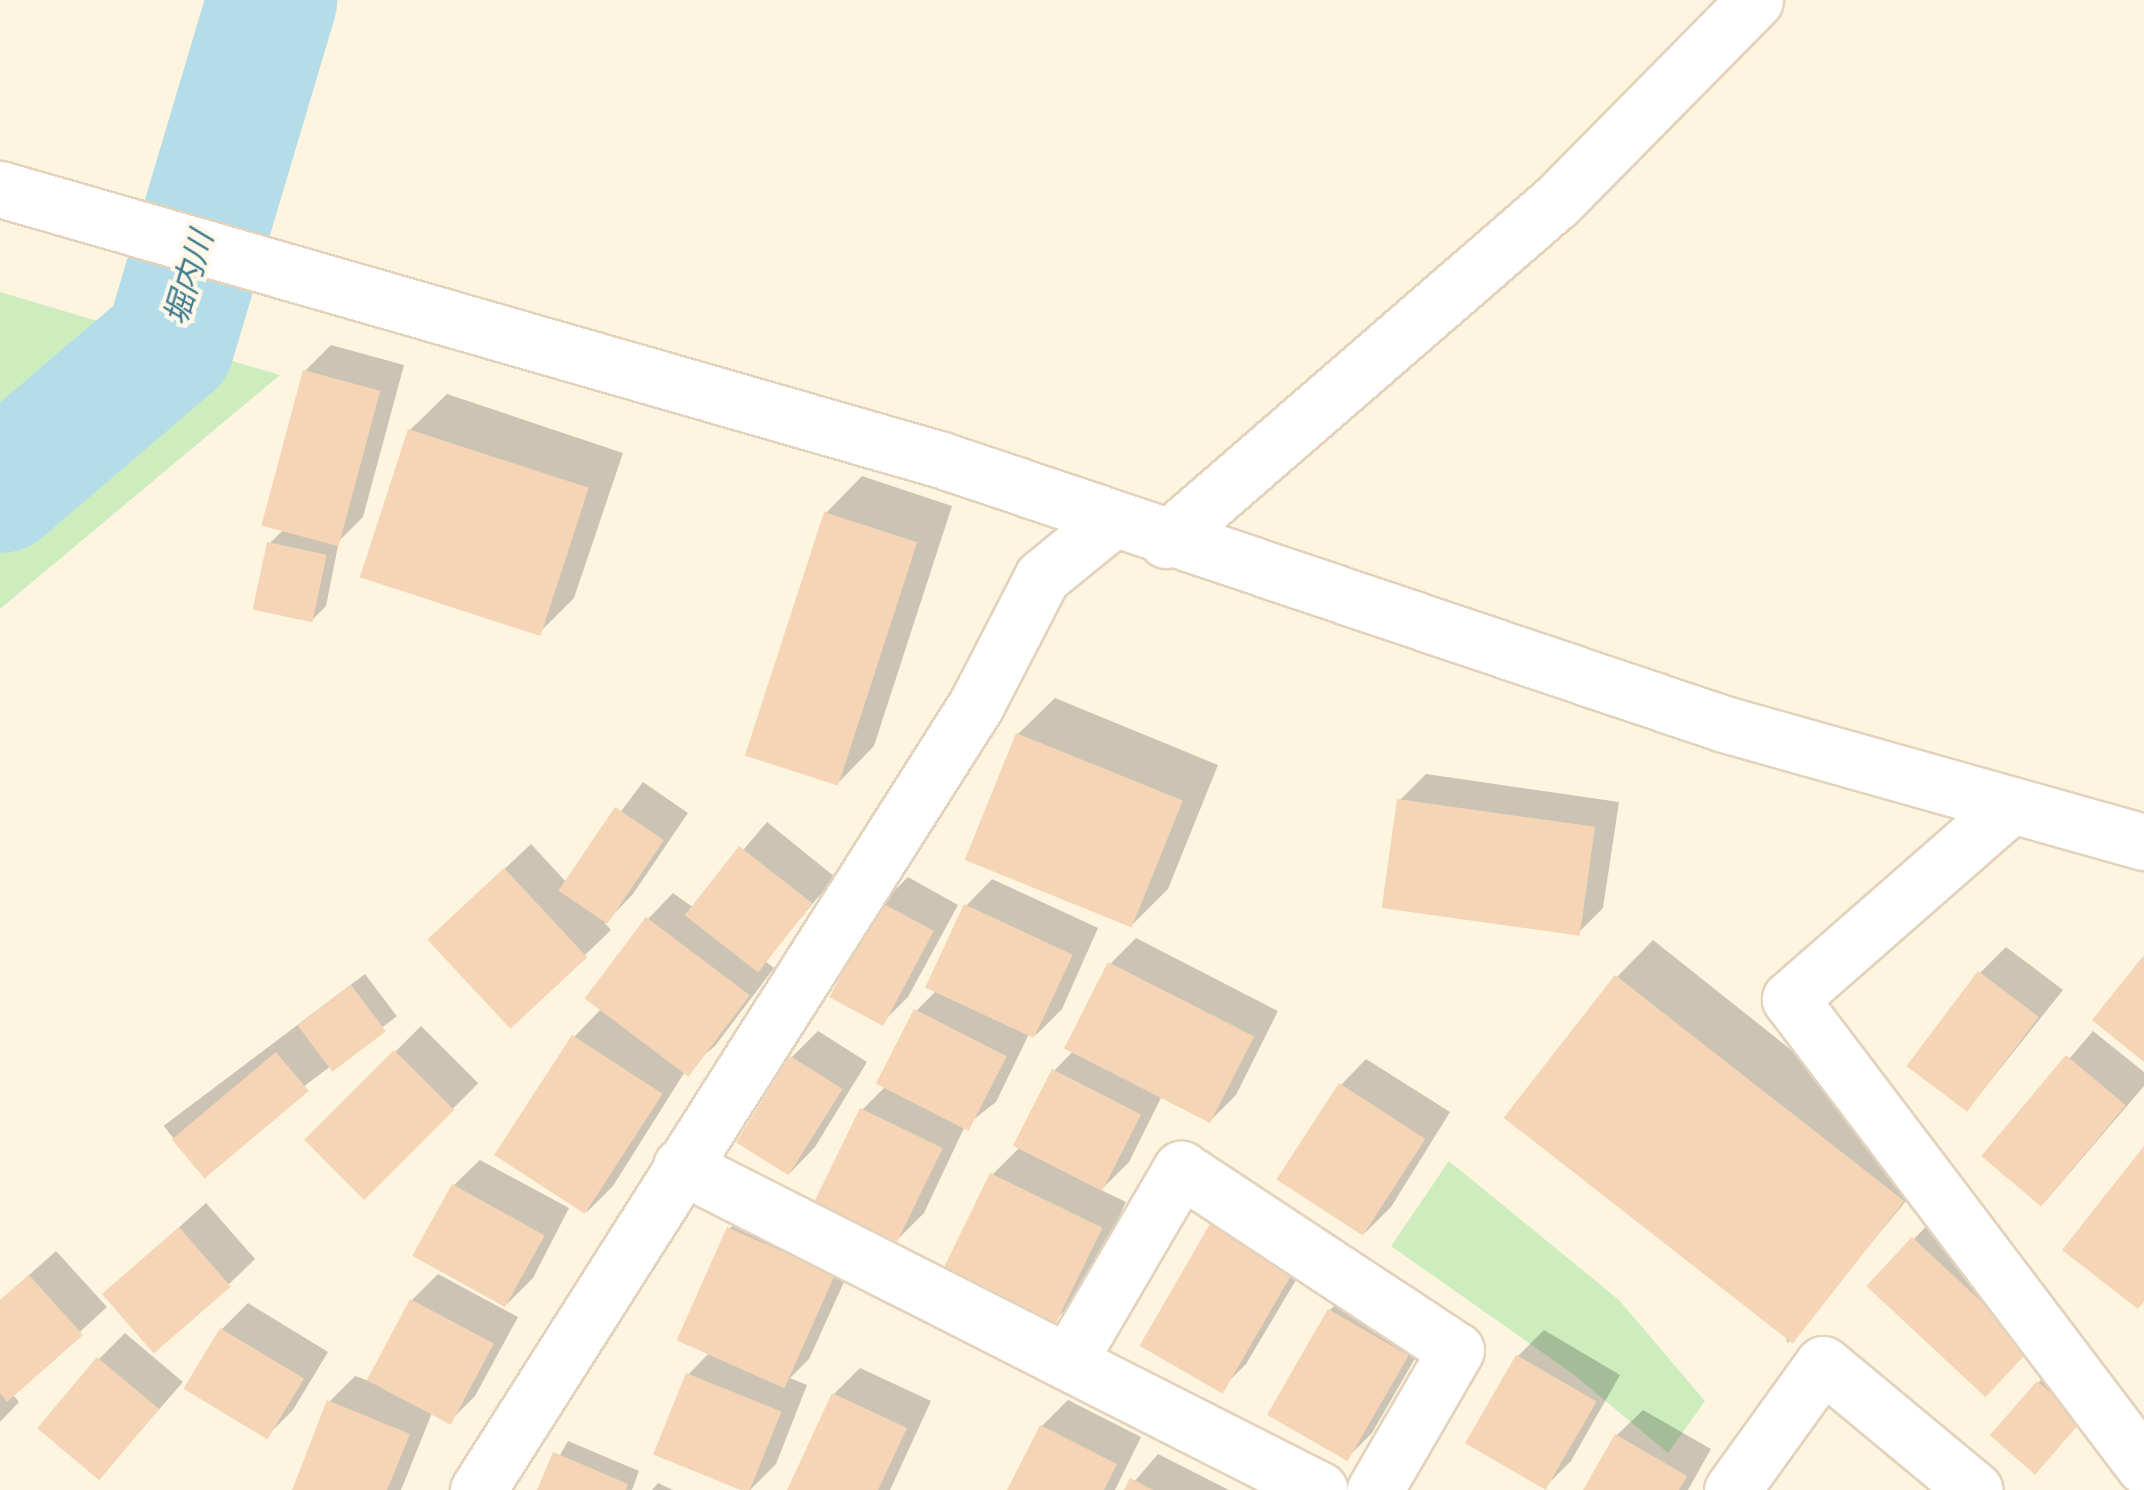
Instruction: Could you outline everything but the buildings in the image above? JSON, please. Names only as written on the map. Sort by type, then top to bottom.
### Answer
[{"type":"street","points":[[1166,540],[1557,201],[1755,0]]},
{"type":"street","points":[[0,189],[942,460],[1166,540],[1724,724],[2008,808],[2144,842]]},
{"type":"street","points":[[478,1490],[976,705],[1042,577],[1112,520]]},
{"type":"street","points":[[2008,808],[1790,999],[2133,1472]]},
{"type":"street","points":[[681,1166],[1320,1490]]},
{"type":"street","points":[[1068,1362],[1181,1169],[1456,1350],[1375,1490]]},
{"type":"street","points":[[1732,1490],[1823,1364],[1975,1490]]},
{"type":"green space","points":[[0,292],[280,375],[0,609]]},
{"type":"green space","points":[[1449,1161],[1619,1300],[1705,1401],[1668,1453],[1573,1374],[1391,1246]]},
{"type":"waterway","name":"堀内川","points":[[0,488],[170,343],[272,0]]}]
